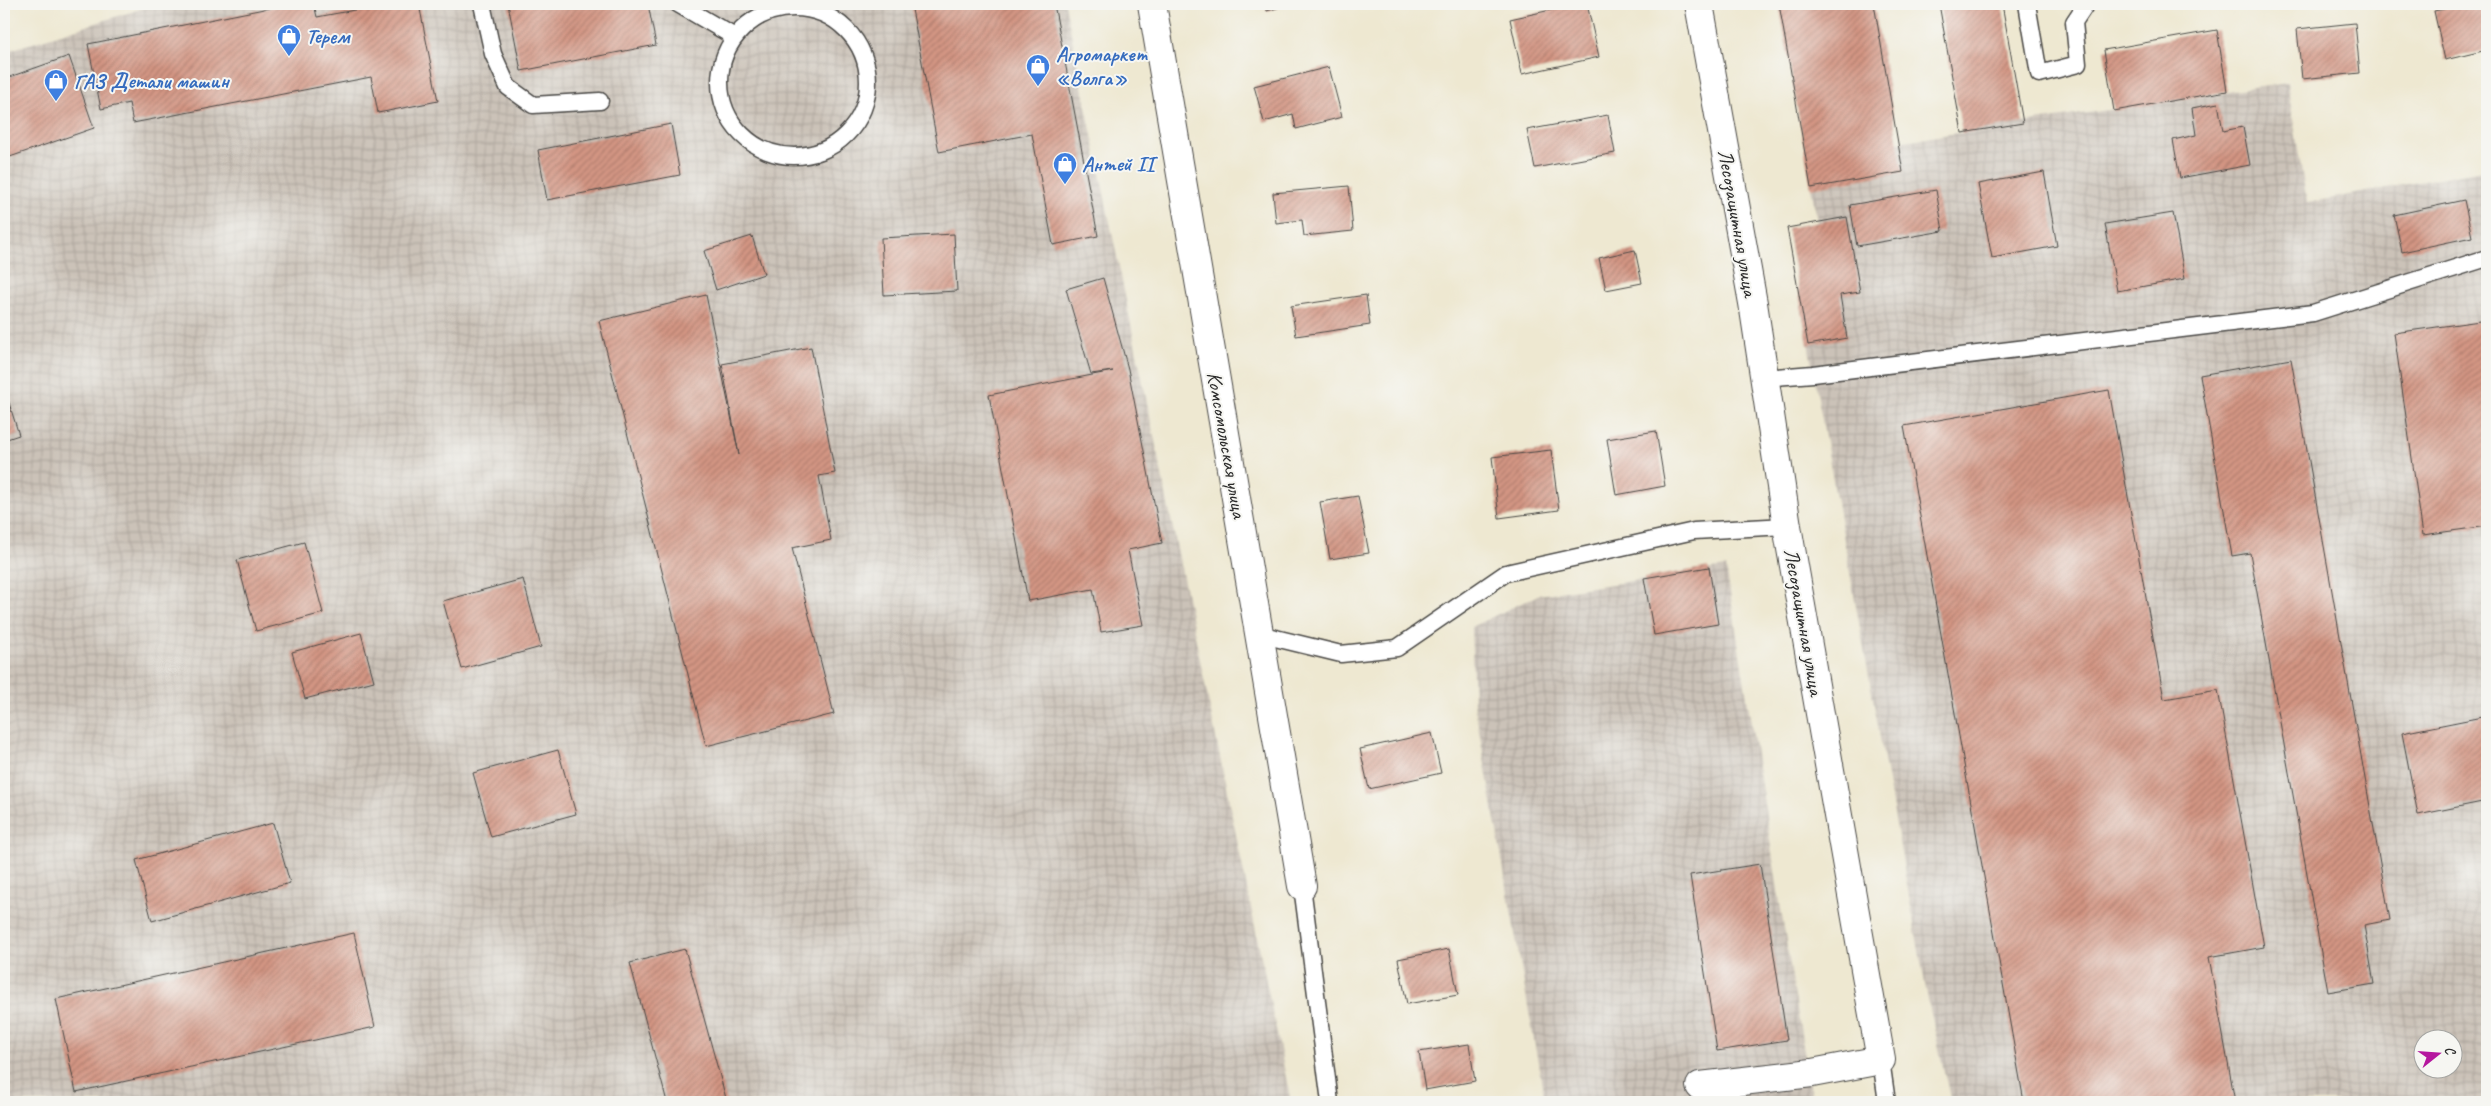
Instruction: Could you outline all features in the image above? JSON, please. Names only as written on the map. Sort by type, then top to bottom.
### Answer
[{"type":"street","name":"Комсомольская улица","points":[[1152,4],[1302,886]]},
{"type":"street","name":"Лесозащитная улица","points":[[1699,4],[1753,303],[1787,526],[1881,1060]]},
{"type":"street","points":[[1700,1086],[1812,1073],[1881,1060]]},
{"type":"lane","points":[[482,4],[493,54],[508,87],[533,105],[600,101]]},
{"type":"lane","points":[[678,4],[733,36]]},
{"type":"lane","points":[[2027,4],[2039,74],[2078,64],[2074,22],[2086,4]]},
{"type":"lane","points":[[806,8],[839,22],[862,50],[868,76],[869,85],[859,121],[832,148],[795,159],[756,149],[726,118],[718,76],[733,36],[767,11],[806,8]]},
{"type":"lane","points":[[1763,378],[1823,373],[2313,313],[2487,258]]},
{"type":"lane","points":[[1259,634],[1341,654],[1396,648],[1506,573],[1694,531],[1787,526]]},
{"type":"lane","points":[[1302,886],[1330,1102]]},
{"type":"lane","points":[[1881,1060],[1887,1102]]},
{"type":"shaded area","points":[[156,4],[1065,4],[1291,1102],[4,1102],[4,52]]},
{"type":"shaded area","points":[[2287,83],[2307,203],[2487,169],[2487,1102],[1951,1102],[1928,1000],[1787,228],[1818,222],[1811,188],[1903,172],[1898,142]]},
{"type":"shaded area","points":[[1726,567],[1812,1102],[1545,1102],[1474,702],[1471,627],[1538,595]]},
{"type":"building","points":[[289,4],[314,4],[317,17],[360,9],[359,4],[419,4],[438,101],[378,113],[371,77],[133,123],[129,103],[101,109],[88,44]]},
{"type":"building","points":[[508,4],[648,4],[656,45],[521,71]]},
{"type":"building","points":[[911,4],[1054,4],[1098,236],[1053,245],[1032,134],[939,152]]},
{"type":"building","points":[[1236,4],[1252,4],[1238,8]]},
{"type":"building","points":[[1265,4],[1290,4],[1267,11]]},
{"type":"building","points":[[1578,4],[1587,4],[1599,57],[1522,74],[1510,19]]},
{"type":"building","points":[[1779,4],[1874,4],[1903,172],[1811,188]]},
{"type":"building","points":[[1939,4],[2002,4],[2023,123],[1962,133]]},
{"type":"building","points":[[2468,4],[2487,4],[2487,50],[2445,60],[2434,11]]},
{"type":"building","points":[[2355,23],[2360,73],[2302,79],[2297,29]]},
{"type":"building","points":[[2217,30],[2227,91],[2114,111],[2104,50]]},
{"type":"building","points":[[69,56],[94,128],[4,159],[4,79]]},
{"type":"building","points":[[1329,67],[1342,117],[1296,129],[1293,114],[1264,122],[1254,86]]},
{"type":"building","points":[[2218,103],[2223,131],[2243,127],[2250,165],[2180,178],[2173,140],[2196,135],[2192,108]]},
{"type":"building","points":[[1608,115],[1615,153],[1535,168],[1527,130]]},
{"type":"building","points":[[671,124],[680,175],[547,200],[538,150]]},
{"type":"building","points":[[2044,172],[2057,246],[1992,258],[1978,184]]},
{"type":"building","points":[[1349,186],[1353,231],[1304,236],[1302,220],[1276,223],[1273,193]]},
{"type":"building","points":[[1936,190],[1943,231],[1857,246],[1850,205]]},
{"type":"building","points":[[2487,194],[2487,219],[2486,219],[2481,196]]},
{"type":"building","points":[[2464,200],[2472,237],[2402,252],[2394,215]]},
{"type":"building","points":[[2173,213],[2185,279],[2117,291],[2105,224]]},
{"type":"building","points":[[1847,217],[1860,292],[1840,295],[1847,338],[1808,345],[1787,228]]},
{"type":"building","points":[[954,234],[957,291],[884,295],[881,238]]},
{"type":"building","points":[[752,236],[764,274],[716,290],[704,251]]},
{"type":"building","points":[[1635,250],[1642,283],[1606,290],[1599,258]]},
{"type":"building","points":[[1103,278],[1128,369],[1162,543],[1128,550],[1143,625],[1101,632],[1093,589],[1028,601],[989,395],[1113,371],[1091,374],[1066,289]]},
{"type":"building","points":[[706,295],[739,455],[722,364],[811,347],[835,473],[819,476],[831,540],[792,548],[834,714],[706,746],[599,321]]},
{"type":"building","points":[[1366,295],[1370,325],[1296,336],[1291,306]]},
{"type":"building","points":[[2487,320],[2487,526],[2423,535],[2394,333]]},
{"type":"building","points":[[2291,359],[2390,920],[2364,925],[2374,984],[2328,992],[2250,553],[2232,556],[2200,375]]},
{"type":"building","points":[[4,387],[19,435],[4,440]]},
{"type":"building","points":[[2109,390],[2164,699],[2218,690],[2264,947],[2209,957],[2235,1102],[2024,1102],[1904,426]]},
{"type":"building","points":[[1656,431],[1665,486],[1616,495],[1607,439]]},
{"type":"building","points":[[1551,450],[1559,510],[1499,518],[1492,457]]},
{"type":"building","points":[[1358,496],[1369,553],[1330,559],[1320,502]]},
{"type":"building","points":[[304,542],[323,613],[256,631],[237,560]]},
{"type":"building","points":[[1709,567],[1718,624],[1654,635],[1644,578]]},
{"type":"building","points":[[523,579],[541,647],[462,669],[443,601]]},
{"type":"building","points":[[361,633],[374,681],[305,699],[292,652]]},
{"type":"building","points":[[2487,716],[2487,801],[2418,815],[2402,733]]},
{"type":"building","points":[[1432,733],[1441,773],[1369,789],[1360,749]]},
{"type":"building","points":[[558,750],[576,814],[491,837],[473,773]]},
{"type":"building","points":[[273,823],[290,883],[152,921],[136,860]]},
{"type":"building","points":[[1760,864],[1787,1040],[1717,1051],[1690,875]]},
{"type":"building","points":[[354,933],[375,1027],[76,1092],[56,999]]},
{"type":"building","points":[[685,949],[727,1102],[667,1102],[630,963]]},
{"type":"building","points":[[1449,949],[1458,995],[1407,1004],[1398,959]]},
{"type":"building","points":[[1469,1044],[1475,1081],[1425,1090],[1419,1052]]},
{"type":"place","name":"Терем","points":[[289,57]]},
{"type":"place","name":"Агромаркет «Волга»","points":[[1038,87]]},
{"type":"place","name":"ГАЗ Детали машин","points":[[56,102]]},
{"type":"place","name":"Антей II","points":[[1065,185]]}]
